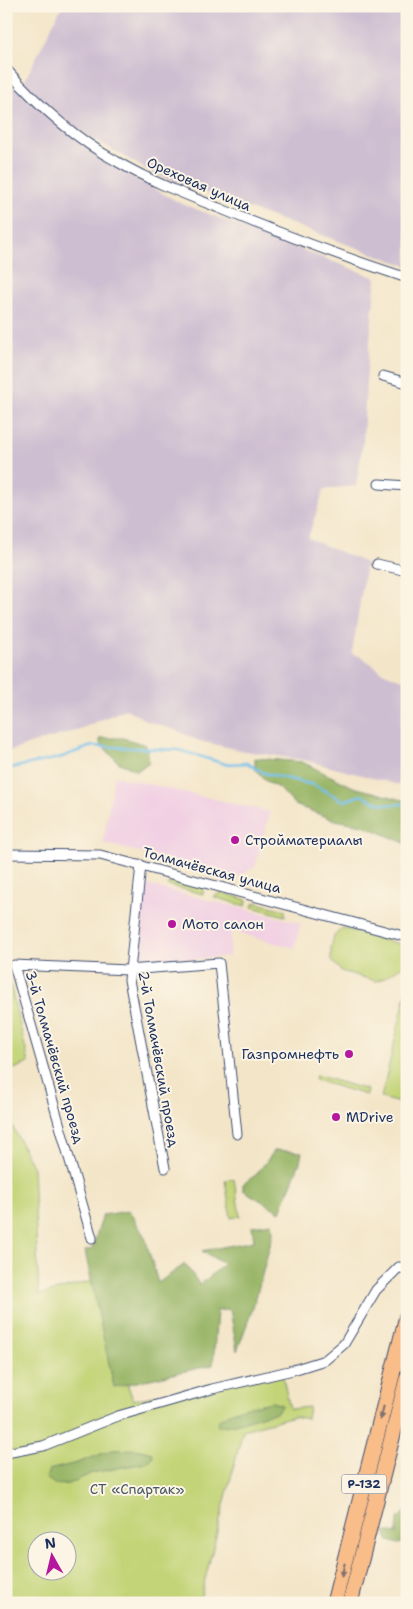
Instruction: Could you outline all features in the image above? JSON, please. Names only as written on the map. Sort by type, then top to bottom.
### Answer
[{"type":"highway","name":"Р-132","points":[[334,1603],[407,1316]]},
{"type":"highway","name":"Р-132","points":[[350,1603],[407,1379]]},
{"type":"street","name":"Ореховая улица","points":[[6,69],[41,106],[77,136],[115,161],[265,228],[407,278]]},
{"type":"street","points":[[383,376],[407,383]]},
{"type":"street","points":[[379,484],[407,486]]},
{"type":"street","points":[[377,564],[407,571]]},
{"type":"street","name":"Толмачёвская улица","points":[[6,854],[100,855],[407,937]]},
{"type":"street","name":"2-й Толмачёвский проезд","points":[[141,865],[128,970],[164,1168]]},
{"type":"street","points":[[128,970],[219,963],[238,1134]]},
{"type":"street","name":"3-й Толмачёвский проезд","points":[[92,1238],[14,966],[128,970]]},
{"type":"street","points":[[6,1453],[43,1446],[118,1416],[212,1388],[293,1370],[325,1360],[344,1344],[376,1290],[399,1267],[407,1270]]},
{"type":"shaded area","points":[[62,6],[407,6],[407,266],[154,174],[77,129],[23,84]]},
{"type":"shaded area","points":[[6,78],[111,165],[180,203],[376,278],[366,382],[363,441],[356,486],[324,489],[308,538],[366,563],[352,654],[362,657],[382,672],[407,682],[407,787],[304,760],[245,751],[199,741],[175,730],[147,721],[126,709],[75,731],[6,753]]},
{"type":"shaded area","points":[[114,776],[270,812],[255,867],[237,877],[103,843]]},
{"type":"shaded area","points":[[143,884],[301,923],[294,948],[231,931],[229,956],[133,965]]},
{"type":"green space","points":[[100,738],[123,738],[146,745],[149,762],[137,771],[118,762],[100,743]]},
{"type":"green space","points":[[255,758],[302,762],[353,787],[407,801],[407,844],[363,825],[335,820],[295,805],[280,789],[266,781],[255,769]]},
{"type":"green space","points":[[172,879],[203,887],[203,894],[167,885]]},
{"type":"green space","points":[[221,892],[247,900],[246,906],[214,897]]},
{"type":"green space","points":[[254,902],[285,910],[285,916],[252,907]]},
{"type":"green space","points":[[342,928],[407,946],[407,963],[376,981],[341,971],[331,960],[331,948],[334,936]]},
{"type":"green space","points":[[6,967],[29,1063],[6,1072]]},
{"type":"green space","points":[[407,990],[407,1105],[381,1098]]},
{"type":"green space","points":[[316,1075],[367,1090],[366,1095],[315,1080]]},
{"type":"green space","name":"СТ «Спартак»","points":[[6,1113],[33,1168],[39,1295],[92,1281],[133,1400],[281,1369],[290,1409],[309,1407],[307,1419],[294,1416],[243,1430],[199,1603],[6,1603]]},
{"type":"green space","points":[[275,1150],[302,1152],[300,1162],[280,1212],[243,1190],[243,1184],[257,1174]]},
{"type":"green space","points":[[234,1179],[240,1216],[231,1218],[225,1180]]},
{"type":"green space","points":[[129,1211],[145,1237],[158,1283],[185,1264],[200,1285],[224,1264],[202,1251],[254,1241],[252,1226],[272,1223],[273,1234],[254,1305],[237,1351],[230,1309],[217,1311],[213,1365],[114,1387],[85,1251],[92,1249],[103,1215]]},
{"type":"green space","points":[[272,1402],[282,1405],[276,1413],[227,1426],[219,1426],[216,1423],[235,1411]]},
{"type":"green space","points":[[136,1449],[153,1453],[152,1459],[145,1463],[92,1473],[69,1484],[56,1485],[46,1478],[49,1470],[77,1463],[112,1450]]},
{"type":"green space","points":[[407,1510],[406,1542],[398,1544],[389,1541],[384,1531],[397,1533],[398,1518]]},
{"type":"waterway","points":[[6,769],[59,758],[92,746],[179,750],[225,764],[247,763],[264,773],[314,785],[344,801],[361,795],[384,804],[407,803]]},
{"type":"place","name":"Стройматериалы","points":[[235,840]]},
{"type":"place","name":"Мото салон","points":[[172,924]]},
{"type":"place","name":"Газпромнефть","points":[[349,1054]]},
{"type":"place","name":"MDrive","points":[[336,1117]]}]
